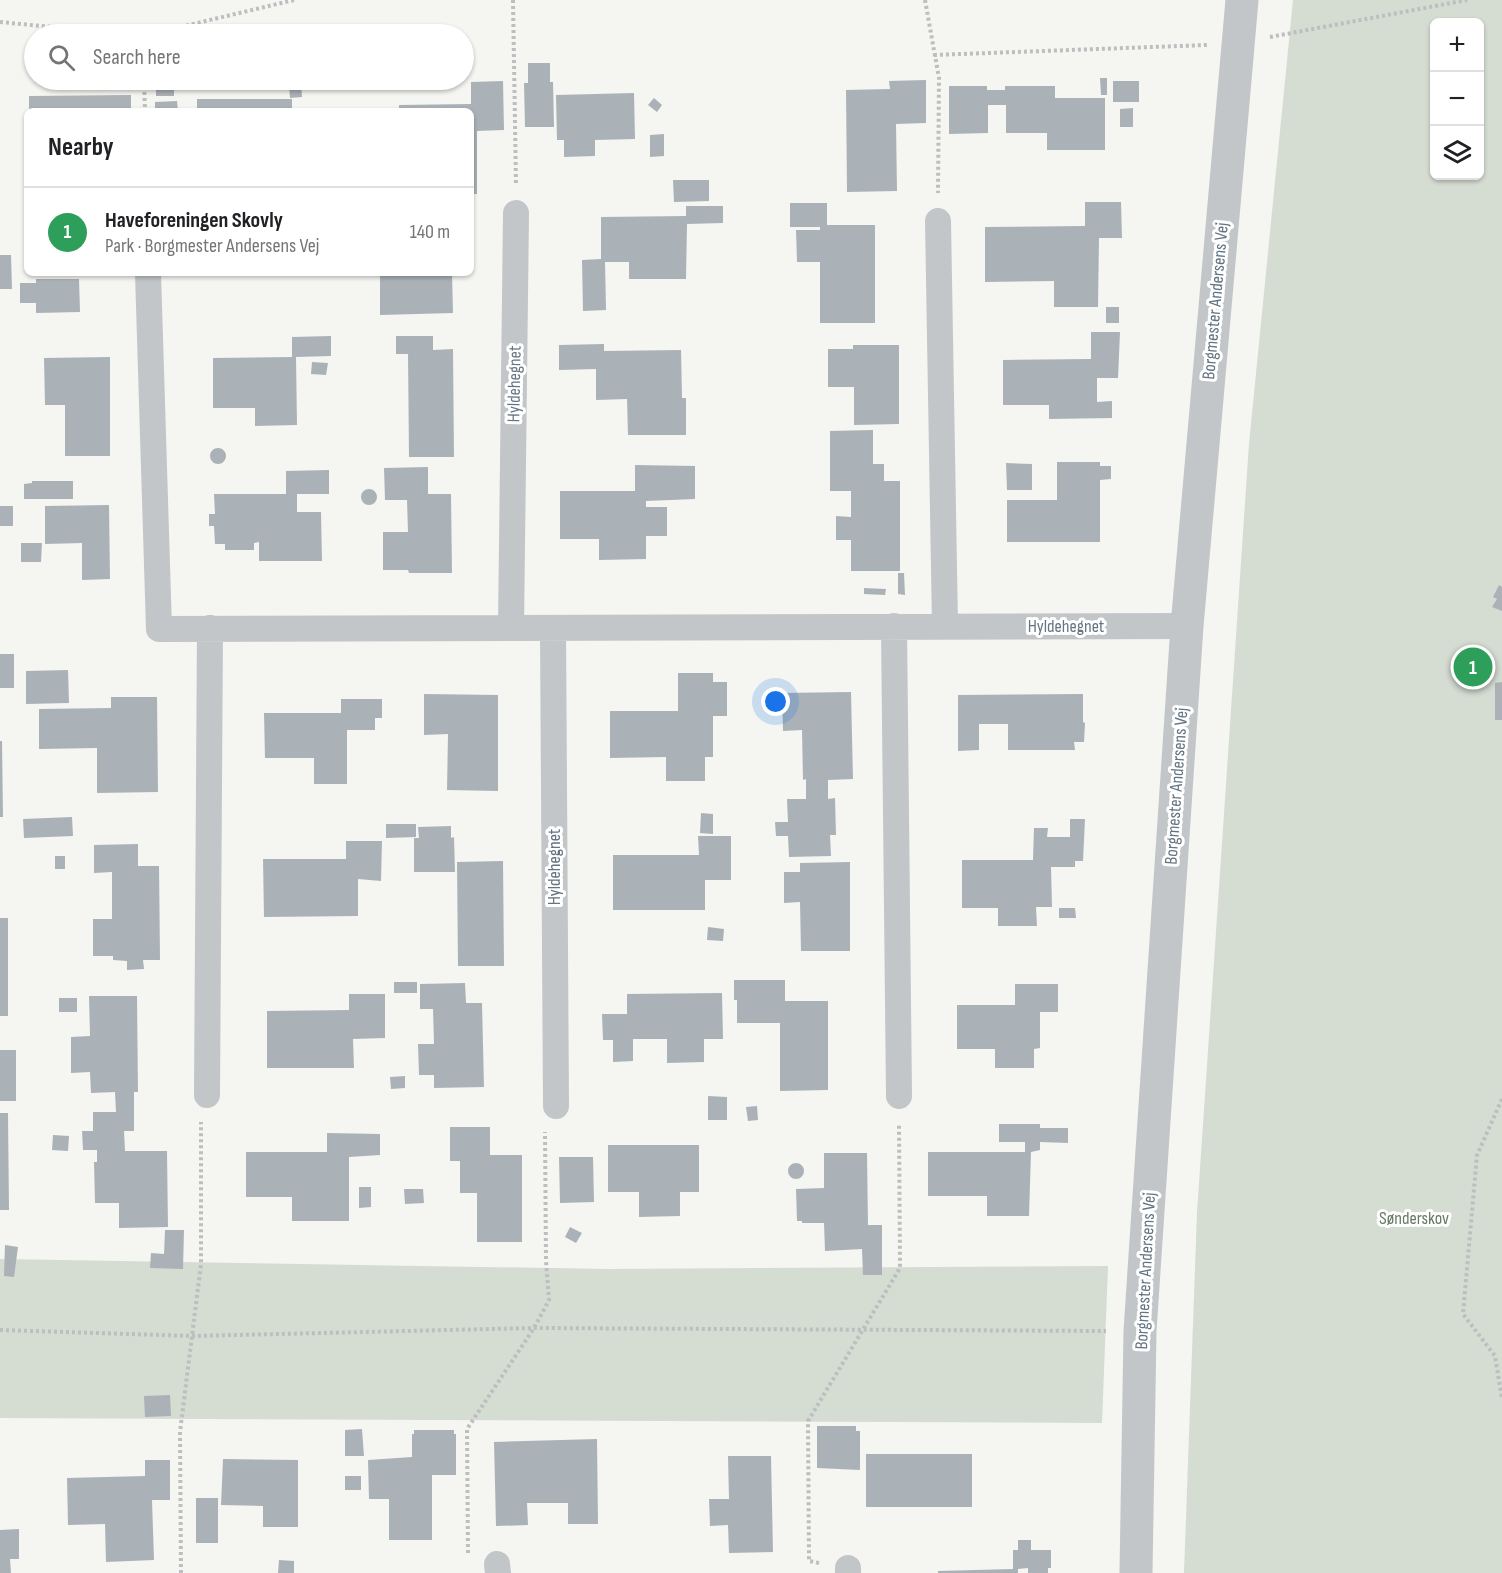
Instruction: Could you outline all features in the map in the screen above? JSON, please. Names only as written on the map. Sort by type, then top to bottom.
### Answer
[{"type":"street","name":"Borgmester Andersens Vej","points":[[1136,1573],[1140,1331],[1187,626],[1242,0]]},
{"type":"street","name":"Hyldehegnet","points":[[511,628],[516,213]]},
{"type":"street","points":[[938,221],[945,626]]},
{"type":"street","name":"Hyldehegnet","points":[[148,276],[159,629],[1187,626]]},
{"type":"street","points":[[894,626],[899,1096]]},
{"type":"street","name":"Hyldehegnet","points":[[553,627],[556,1106]]},
{"type":"street","points":[[207,1095],[210,628]]},
{"type":"path","points":[[193,24],[294,0]]},
{"type":"path","points":[[513,0],[516,213]]},
{"type":"path","points":[[925,0],[939,78],[938,221]]},
{"type":"path","points":[[934,55],[1237,44],[1467,0]]},
{"type":"path","points":[[0,22],[24,24]]},
{"type":"path","points":[[144,90],[145,108]]},
{"type":"path","points":[[181,1573],[180,1432],[201,1264],[200,1128],[207,1095]]},
{"type":"path","points":[[848,1570],[809,1561],[808,1421],[900,1269],[899,1096]]},
{"type":"path","points":[[1502,1099],[1477,1155],[1462,1314],[1495,1356],[1502,1399]]},
{"type":"path","points":[[498,1569],[469,1558],[467,1429],[534,1328],[549,1300],[546,1261],[545,1116],[556,1106]]},
{"type":"path","points":[[0,1330],[193,1336],[534,1328],[1140,1331]]},
{"type":"green space","name":"Sønderskov","points":[[1293,0],[1502,0],[1502,1573],[1184,1573],[1197,1213],[1249,444]]},
{"type":"green space","points":[[0,1259],[608,1269],[1108,1266],[1102,1423],[0,1418]]},
{"type":"building","points":[[528,63],[550,63],[550,82],[553,82],[554,127],[525,127],[524,83],[528,83]]},
{"type":"building","points":[[1100,78],[1107,78],[1107,95],[1101,95]]},
{"type":"building","points":[[926,80],[926,123],[896,124],[897,191],[847,192],[846,90],[890,89],[889,81]]},
{"type":"building","points":[[503,81],[504,130],[477,131],[477,194],[474,194],[474,108],[399,108],[399,105],[471,104],[471,90],[474,90],[474,82]]},
{"type":"building","points":[[1113,81],[1139,81],[1139,102],[1113,102]]},
{"type":"building","points":[[949,86],[987,86],[987,90],[1005,90],[1005,86],[1055,86],[1055,98],[1105,98],[1105,150],[1047,150],[1047,133],[1006,133],[1006,105],[988,105],[988,133],[949,134]]},
{"type":"building","points":[[156,90],[174,90],[174,96],[156,96]]},
{"type":"building","points":[[289,90],[301,90],[302,97],[290,98]]},
{"type":"building","points":[[634,93],[635,139],[595,140],[595,156],[564,157],[564,140],[557,140],[556,95]]},
{"type":"building","points":[[131,95],[131,108],[29,108],[29,96]]},
{"type":"building","points":[[654,98],[662,105],[657,112],[648,105]]},
{"type":"building","points":[[197,99],[292,99],[292,108],[197,108]]},
{"type":"building","points":[[177,101],[178,108],[155,108],[155,102]]},
{"type":"building","points":[[1133,108],[1133,127],[1120,127],[1120,109]]},
{"type":"building","points":[[664,134],[664,156],[650,157],[650,135]]},
{"type":"building","points":[[673,180],[709,180],[709,201],[674,202]]},
{"type":"building","points":[[1085,202],[1121,202],[1122,238],[1099,238],[1098,307],[1054,307],[1054,281],[985,282],[985,227],[1085,226]]},
{"type":"building","points":[[790,203],[827,203],[827,225],[875,225],[875,323],[820,323],[820,262],[797,262],[796,230],[820,230],[820,227],[790,227]]},
{"type":"building","points":[[686,206],[723,206],[723,223],[687,224],[686,279],[629,279],[629,262],[605,262],[606,310],[583,311],[582,260],[601,259],[601,217],[686,216]]},
{"type":"building","points":[[0,255],[11,255],[12,289],[0,289]]},
{"type":"building","points":[[380,276],[452,276],[453,313],[380,315]]},
{"type":"building","points":[[36,279],[79,279],[80,312],[36,313],[36,303],[20,303],[20,283],[36,283]]},
{"type":"building","points":[[1106,307],[1119,307],[1119,323],[1106,323]]},
{"type":"building","points":[[1091,332],[1120,332],[1118,378],[1097,378],[1097,402],[1112,401],[1112,418],[1049,419],[1049,405],[1003,405],[1003,360],[1091,359]]},
{"type":"building","points":[[331,336],[331,356],[296,357],[297,425],[255,426],[255,408],[213,408],[213,358],[292,357],[292,337]]},
{"type":"building","points":[[396,336],[433,336],[433,350],[453,349],[454,457],[409,457],[408,354],[396,354]]},
{"type":"building","points":[[604,344],[604,351],[681,350],[682,398],[686,398],[686,435],[628,435],[627,399],[596,400],[596,369],[559,370],[559,345]]},
{"type":"building","points":[[853,345],[899,345],[899,424],[854,425],[854,387],[828,387],[828,349],[853,349]]},
{"type":"building","points":[[110,357],[110,456],[65,456],[65,405],[45,405],[44,358]]},
{"type":"building","points":[[312,362],[328,363],[326,375],[311,374]]},
{"type":"building","points":[[873,430],[873,464],[884,464],[884,481],[900,481],[900,571],[851,571],[851,540],[836,540],[836,516],[851,517],[851,491],[830,491],[830,431]]},
{"type":"building","points":[[215,448],[221,448],[226,456],[224,462],[215,464],[210,459],[210,453]]},
{"type":"building","points":[[1057,462],[1100,462],[1100,466],[1111,466],[1111,479],[1100,480],[1100,542],[1007,542],[1007,500],[1057,500]]},
{"type":"building","points":[[1006,463],[1032,464],[1032,490],[1007,490]]},
{"type":"building","points":[[635,465],[695,466],[695,499],[646,501],[646,507],[667,507],[667,536],[646,536],[646,559],[599,560],[599,539],[560,539],[560,491],[635,491]]},
{"type":"building","points":[[428,467],[428,494],[451,494],[452,573],[409,573],[408,570],[383,570],[383,532],[408,532],[407,500],[385,500],[384,468]]},
{"type":"building","points":[[329,470],[329,494],[297,494],[297,512],[321,512],[322,561],[259,561],[259,542],[254,543],[254,550],[225,550],[225,544],[215,544],[214,526],[209,526],[209,514],[215,514],[214,494],[286,494],[286,471]]},
{"type":"building","points":[[32,481],[73,481],[73,499],[24,499],[24,484],[32,483]]},
{"type":"building","points":[[366,489],[372,489],[377,497],[375,503],[366,505],[361,500],[361,494]]},
{"type":"building","points":[[109,505],[110,579],[82,580],[82,543],[45,544],[45,506]]},
{"type":"building","points":[[0,506],[13,506],[13,526],[0,526]]},
{"type":"building","points":[[21,543],[42,543],[41,562],[21,562]]},
{"type":"building","points":[[898,573],[904,573],[905,595],[898,594]]},
{"type":"building","points":[[1499,585],[1502,587],[1502,611],[1492,607],[1497,599],[1493,597]]},
{"type":"building","points":[[864,588],[886,589],[885,595],[864,594]]},
{"type":"building","points":[[0,654],[14,654],[14,688],[0,688]]},
{"type":"building","points":[[68,670],[69,703],[26,704],[26,671]]},
{"type":"building","points":[[678,673],[713,673],[713,682],[727,682],[727,716],[713,716],[713,757],[705,757],[705,781],[666,781],[666,757],[610,758],[610,711],[678,711]]},
{"type":"building","points":[[1502,682],[1502,720],[1495,720],[1495,683]]},
{"type":"building","points":[[851,692],[853,779],[828,780],[828,799],[835,798],[836,835],[830,835],[831,856],[789,857],[788,836],[776,836],[775,822],[788,822],[787,799],[806,799],[806,779],[803,780],[802,730],[783,731],[782,693]]},
{"type":"building","points":[[424,694],[498,695],[498,791],[447,790],[448,734],[424,735]]},
{"type":"building","points":[[1083,694],[1084,742],[1074,742],[1075,750],[1008,750],[1008,724],[979,724],[979,750],[958,751],[958,695]]},
{"type":"building","points":[[111,697],[157,697],[158,792],[97,793],[97,748],[39,749],[39,709],[111,708]]},
{"type":"building","points":[[341,699],[382,699],[382,718],[375,718],[375,730],[347,730],[347,784],[314,784],[314,758],[265,758],[264,713],[341,713]]},
{"type":"building","points":[[0,741],[2,741],[3,817],[0,817]]},
{"type":"building","points":[[701,813],[713,814],[713,834],[700,833]]},
{"type":"building","points":[[72,817],[73,836],[24,838],[23,819]]},
{"type":"building","points":[[1070,819],[1085,819],[1083,861],[1075,861],[1075,867],[1051,867],[1052,907],[1036,907],[1037,926],[998,926],[998,908],[962,908],[962,860],[1033,860],[1034,828],[1048,828],[1047,837],[1070,837]]},
{"type":"building","points":[[386,824],[416,824],[416,837],[386,838]]},
{"type":"building","points":[[451,826],[451,838],[454,837],[455,872],[414,872],[414,838],[419,838],[418,827]]},
{"type":"building","points":[[698,836],[731,836],[731,880],[705,880],[705,910],[613,910],[613,855],[699,855]]},
{"type":"building","points":[[346,841],[382,841],[381,881],[358,879],[358,916],[264,917],[263,859],[346,859]]},
{"type":"building","points":[[138,844],[138,866],[159,866],[160,960],[143,960],[144,969],[127,970],[127,961],[113,960],[113,956],[93,956],[93,919],[112,919],[112,872],[94,873],[94,845]]},
{"type":"building","points":[[55,856],[65,856],[65,869],[55,869]]},
{"type":"building","points":[[503,861],[504,966],[458,966],[457,862]]},
{"type":"building","points":[[850,862],[850,951],[801,951],[800,902],[784,903],[784,872],[800,872],[800,863]]},
{"type":"building","points":[[1059,908],[1075,908],[1076,918],[1059,918]]},
{"type":"building","points":[[0,918],[8,918],[8,1016],[0,1016]]},
{"type":"building","points":[[708,927],[724,929],[723,941],[707,940]]},
{"type":"building","points":[[734,980],[785,980],[785,1001],[828,1001],[828,1090],[780,1091],[780,1023],[737,1023]]},
{"type":"building","points":[[394,982],[417,982],[417,993],[394,993]]},
{"type":"building","points":[[465,983],[466,1003],[482,1003],[484,1087],[434,1088],[434,1075],[419,1075],[418,1044],[434,1044],[433,1009],[420,1009],[420,984]]},
{"type":"building","points":[[1015,984],[1058,984],[1058,1012],[1040,1012],[1040,1048],[1034,1049],[1034,1068],[995,1068],[995,1049],[957,1049],[957,1005],[1015,1005]]},
{"type":"building","points":[[722,993],[723,1039],[704,1039],[704,1062],[667,1063],[667,1039],[633,1039],[633,1061],[613,1062],[613,1040],[603,1040],[602,1014],[627,1014],[627,994]]},
{"type":"building","points":[[349,994],[385,994],[385,1038],[353,1039],[354,1068],[267,1068],[267,1011],[349,1010]]},
{"type":"building","points":[[89,996],[137,996],[138,1092],[134,1092],[134,1131],[124,1131],[125,1151],[167,1151],[168,1227],[119,1228],[119,1203],[95,1203],[94,1162],[97,1162],[97,1150],[83,1150],[82,1131],[93,1131],[93,1112],[116,1112],[115,1092],[91,1093],[90,1072],[71,1073],[71,1037],[90,1036]]},
{"type":"building","points":[[59,998],[77,998],[77,1012],[59,1012]]},
{"type":"building","points":[[0,1050],[16,1050],[16,1101],[0,1101]]},
{"type":"building","points":[[405,1076],[405,1088],[391,1089],[390,1077]]},
{"type":"building","points":[[708,1096],[727,1097],[727,1120],[708,1120]]},
{"type":"building","points":[[757,1106],[758,1120],[748,1121],[746,1107]]},
{"type":"building","points":[[0,1113],[8,1113],[9,1210],[0,1210]]},
{"type":"building","points":[[999,1124],[1040,1124],[1040,1128],[1068,1128],[1068,1143],[1040,1142],[1040,1150],[1031,1152],[1029,1216],[987,1216],[987,1196],[928,1196],[928,1152],[1025,1152],[1025,1142],[999,1142]]},
{"type":"building","points":[[450,1127],[490,1127],[490,1155],[522,1155],[522,1242],[477,1242],[477,1193],[460,1193],[460,1161],[450,1161]]},
{"type":"building","points":[[327,1133],[380,1134],[380,1155],[349,1157],[349,1221],[292,1221],[292,1197],[246,1197],[246,1152],[327,1152]]},
{"type":"building","points":[[53,1135],[69,1136],[68,1151],[52,1150]]},
{"type":"building","points":[[608,1145],[699,1145],[699,1192],[680,1192],[680,1216],[639,1217],[639,1192],[608,1192]]},
{"type":"building","points":[[824,1153],[867,1153],[868,1225],[882,1225],[882,1275],[863,1275],[862,1249],[825,1251],[824,1223],[797,1221],[796,1189],[824,1188]]},
{"type":"building","points":[[559,1157],[593,1157],[594,1202],[560,1203]]},
{"type":"building","points":[[796,1163],[802,1165],[804,1171],[802,1177],[796,1179],[790,1177],[788,1171],[790,1165]]},
{"type":"building","points":[[359,1187],[371,1187],[371,1207],[359,1208]]},
{"type":"building","points":[[404,1189],[423,1189],[424,1203],[405,1204]]},
{"type":"building","points":[[570,1227],[582,1233],[576,1243],[565,1237]]},
{"type":"building","points":[[165,1230],[184,1230],[183,1269],[150,1268],[151,1253],[164,1254]]},
{"type":"building","points":[[5,1245],[18,1247],[14,1277],[4,1276]]},
{"type":"building","points":[[170,1395],[171,1416],[145,1417],[144,1396]]},
{"type":"building","points":[[817,1426],[856,1426],[856,1431],[860,1431],[860,1470],[817,1468]]},
{"type":"building","points":[[362,1429],[364,1456],[345,1456],[345,1430]]},
{"type":"building","points":[[414,1430],[454,1430],[456,1434],[456,1475],[432,1475],[432,1540],[389,1540],[389,1499],[369,1499],[368,1460],[412,1457]]},
{"type":"building","points":[[597,1439],[598,1524],[568,1524],[568,1503],[527,1503],[528,1525],[496,1526],[494,1442]]},
{"type":"building","points":[[866,1454],[972,1454],[972,1507],[866,1507]]},
{"type":"building","points":[[728,1456],[771,1456],[773,1552],[729,1553],[728,1525],[710,1526],[709,1499],[729,1499]]},
{"type":"building","points":[[223,1459],[298,1460],[298,1527],[263,1527],[263,1506],[221,1505]]},
{"type":"building","points":[[145,1460],[170,1460],[170,1500],[152,1500],[154,1560],[106,1562],[105,1524],[68,1525],[67,1478],[145,1476]]},
{"type":"building","points":[[345,1476],[361,1476],[361,1490],[345,1490]]},
{"type":"building","points":[[196,1498],[218,1498],[218,1543],[196,1543]]},
{"type":"building","points":[[19,1529],[19,1559],[10,1559],[11,1573],[0,1573],[0,1530]]},
{"type":"building","points":[[1018,1540],[1031,1540],[1031,1550],[1051,1550],[1051,1568],[1048,1568],[1048,1573],[1028,1573],[1028,1568],[1018,1569],[1018,1573],[938,1573],[938,1571],[1013,1569],[1013,1550],[1018,1550]]},
{"type":"building","points":[[279,1560],[294,1561],[294,1573],[278,1573]]},
{"type":"place","name":"Haveforeningen Skovly","points":[[1473,667]]}]
